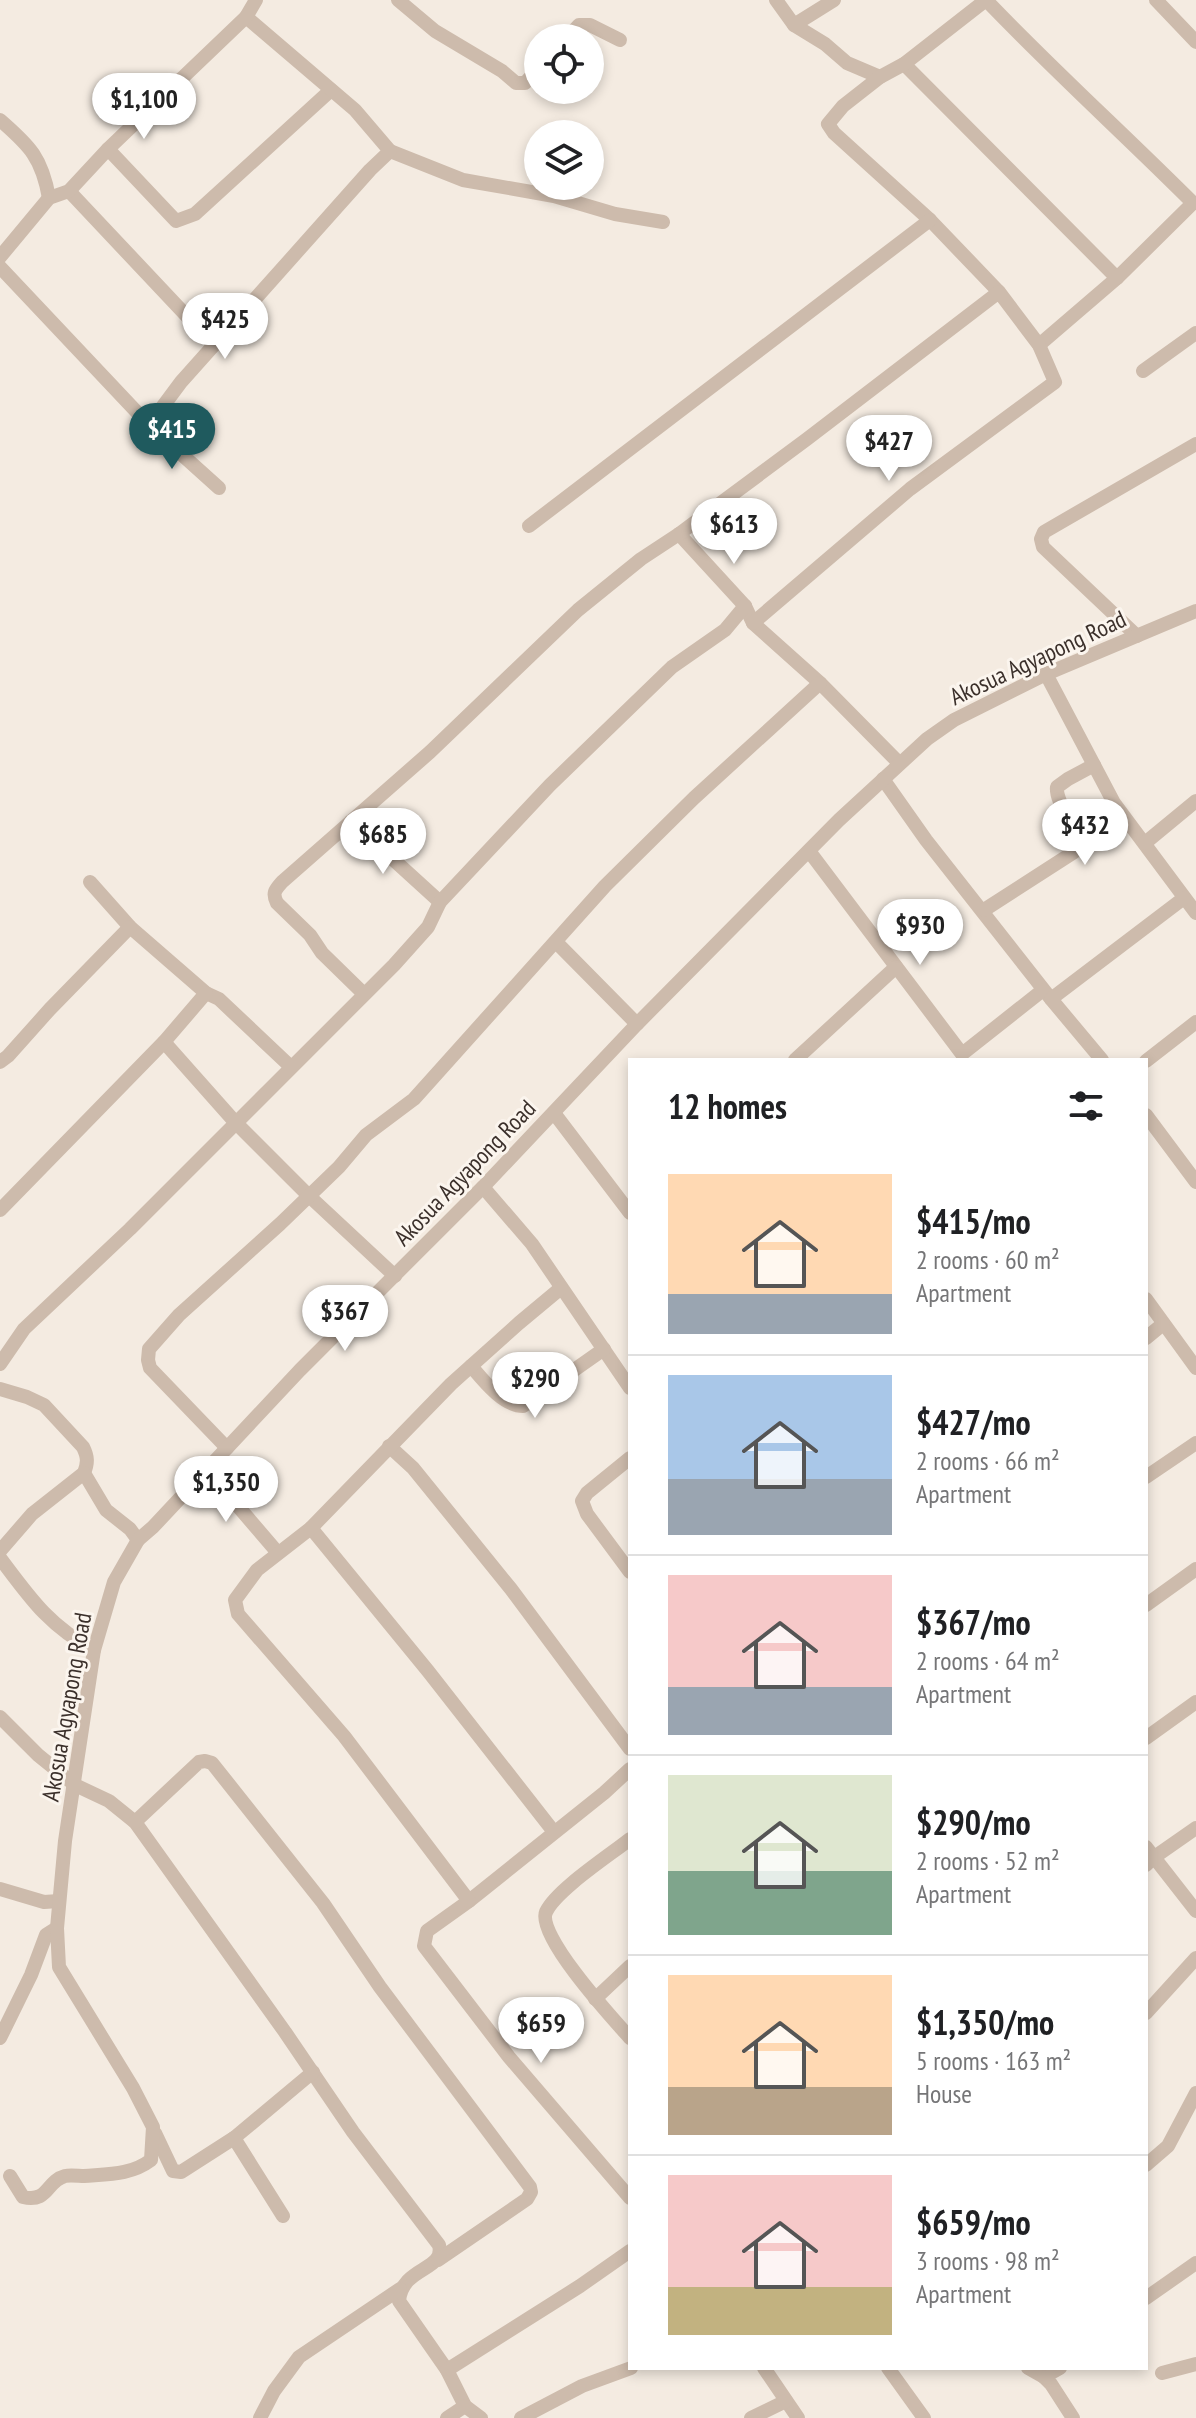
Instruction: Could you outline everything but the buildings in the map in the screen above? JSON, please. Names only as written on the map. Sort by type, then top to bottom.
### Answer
[{"type":"street","points":[[0,257],[49,198],[69,191],[108,149],[246,17],[256,0]]},
{"type":"street","points":[[398,0],[435,31],[502,71],[516,83],[524,83]]},
{"type":"street","points":[[776,0],[794,25],[825,44],[847,63],[880,77]]},
{"type":"street","points":[[794,25],[834,0]]},
{"type":"street","points":[[753,623],[910,489],[1055,382],[1039,345],[999,292],[930,220],[834,133],[828,124],[843,106],[880,77],[904,64],[986,0],[1048,64],[1195,203],[1117,278],[1039,345]]},
{"type":"street","points":[[1156,0],[1196,42]]},
{"type":"street","points":[[246,17],[355,110],[390,151],[463,180],[554,196],[615,214],[663,222]]},
{"type":"street","points":[[604,32],[620,40]]},
{"type":"street","points":[[904,64],[1117,278]]},
{"type":"street","points":[[108,149],[176,221],[195,214],[331,90]]},
{"type":"street","points":[[0,120],[39,161],[49,198]]},
{"type":"street","points":[[149,425],[188,374],[390,151]]},
{"type":"street","points":[[69,191],[214,345]]},
{"type":"street","points":[[529,526],[930,220]]},
{"type":"street","points":[[0,267],[149,425],[219,488]]},
{"type":"street","points":[[364,994],[322,953],[310,935],[274,897],[274,891],[282,882],[430,752],[578,610],[641,559],[679,534],[999,292]]},
{"type":"street","points":[[1143,371],[1196,333]]},
{"type":"street","points":[[1137,636],[1043,547],[1042,536],[1044,532],[1196,444]]},
{"type":"street","points":[[679,534],[745,606],[753,623],[820,683],[899,763]]},
{"type":"street","points":[[0,1364],[24,1329],[130,1229],[422,934],[440,902],[550,785],[672,667],[725,630],[745,606]]},
{"type":"street","name":"Akosua Agyapong Road","points":[[234,2138],[181,2172],[173,2171],[120,2064],[59,1967],[57,1928],[65,1841],[94,1650],[114,1582],[138,1540],[300,1370],[483,1187],[637,1024],[899,763],[954,720],[1046,674],[1196,611]]},
{"type":"street","points":[[1046,674],[1114,803],[1196,913]]},
{"type":"street","points":[[227,1448],[150,1368],[149,1349],[179,1315],[339,1167],[366,1135],[414,1099],[578,914],[649,841],[820,683]]},
{"type":"street","points":[[984,910],[1074,852],[1079,844],[1076,831],[1056,794],[1057,787],[1094,765]]},
{"type":"street","points":[[883,779],[926,840],[1100,1058]]},
{"type":"street","points":[[1145,843],[1196,801]]},
{"type":"street","points":[[351,821],[440,902]]},
{"type":"street","points":[[809,851],[962,1058],[1184,898]]},
{"type":"street","points":[[90,882],[130,927],[206,993],[219,999],[291,1067]]},
{"type":"street","points":[[0,1062],[130,927]]},
{"type":"street","points":[[556,942],[637,1024]]},
{"type":"street","points":[[797,1058],[896,967]]},
{"type":"street","points":[[1,1206],[164,1042],[206,993]]},
{"type":"street","points":[[1148,1059],[1196,1022]]},
{"type":"street","points":[[164,1042],[235,1122],[395,1276]]},
{"type":"street","points":[[554,1113],[624,1193]]},
{"type":"street","points":[[1148,1118],[1196,1182]]},
{"type":"street","points":[[1183,1162],[1196,1153]]},
{"type":"street","points":[[483,1187],[532,1244],[628,1385]]},
{"type":"street","points":[[469,1901],[344,1736],[238,1614],[235,1600],[257,1570],[311,1528],[471,1366],[561,1288]]},
{"type":"street","points":[[1148,1302],[1196,1368]]},
{"type":"street","points":[[1148,1336],[1163,1324]]},
{"type":"street","points":[[471,1366],[487,1385],[515,1406],[523,1406],[604,1349]]},
{"type":"street","points":[[0,1389],[44,1405],[87,1455],[84,1473],[32,1514],[0,1551]]},
{"type":"street","points":[[1148,1476],[1196,1443]]},
{"type":"street","points":[[389,1446],[413,1468],[511,1589],[628,1746]]},
{"type":"street","points":[[628,1460],[587,1493],[582,1501],[587,1514],[628,1569]]},
{"type":"street","points":[[206,1469],[278,1553]]},
{"type":"street","points":[[84,1473],[106,1510],[130,1529],[138,1540]]},
{"type":"street","points":[[311,1528],[554,1832]]},
{"type":"street","points":[[0,1558],[54,1624],[69,1637],[94,1650]]},
{"type":"street","points":[[1148,1604],[1196,1569]]},
{"type":"street","points":[[1148,1737],[1196,1702]]},
{"type":"street","points":[[0,1717],[38,1755],[75,1785],[109,1801],[135,1822],[353,2132],[439,2245],[441,2252],[438,2260]]},
{"type":"street","points":[[135,1822],[199,1762],[212,1763],[323,1903],[380,1987],[530,2187],[527,2199],[299,2357],[274,2391],[260,2418]]},
{"type":"street","points":[[628,1771],[469,1901],[427,1931],[424,1946],[509,2057],[628,2196]]},
{"type":"street","points":[[1196,1828],[1148,1857],[1196,1911]]},
{"type":"street","points":[[628,1841],[560,1894],[545,1913],[549,1934],[595,1999],[628,2036]]},
{"type":"street","points":[[0,1889],[44,1902],[59,1901]]},
{"type":"street","points":[[0,2038],[31,1975],[46,1935],[57,1928]]},
{"type":"street","points":[[1148,2011],[1196,1958]]},
{"type":"street","points":[[595,1999],[628,1968]]},
{"type":"street","points":[[0,1998],[15,2006]]},
{"type":"street","points":[[283,2216],[234,2138],[313,2072]]},
{"type":"street","points":[[1148,2163],[1168,2146],[1196,2093]]},
{"type":"street","points":[[10,2176],[23,2197],[32,2199],[41,2197],[64,2176],[123,2173],[140,2169],[151,2160],[153,2127]]},
{"type":"street","points":[[447,2370],[628,2252]]},
{"type":"street","points":[[1148,2297],[1196,2263]]},
{"type":"street","points":[[400,2289],[399,2301],[447,2370],[465,2406],[481,2418]]},
{"type":"street","points":[[1162,2373],[1196,2364]]},
{"type":"street","points":[[521,2418],[582,2386],[628,2369]]},
{"type":"street","points":[[765,2370],[798,2418]]},
{"type":"street","points":[[889,2370],[924,2418]]},
{"type":"street","points":[[1032,2370],[1051,2384],[1073,2418]]},
{"type":"street","points":[[1044,2377],[1056,2370]]},
{"type":"street","points":[[751,2418],[786,2401]]},
{"type":"street","points":[[447,2418],[465,2406]]}]
